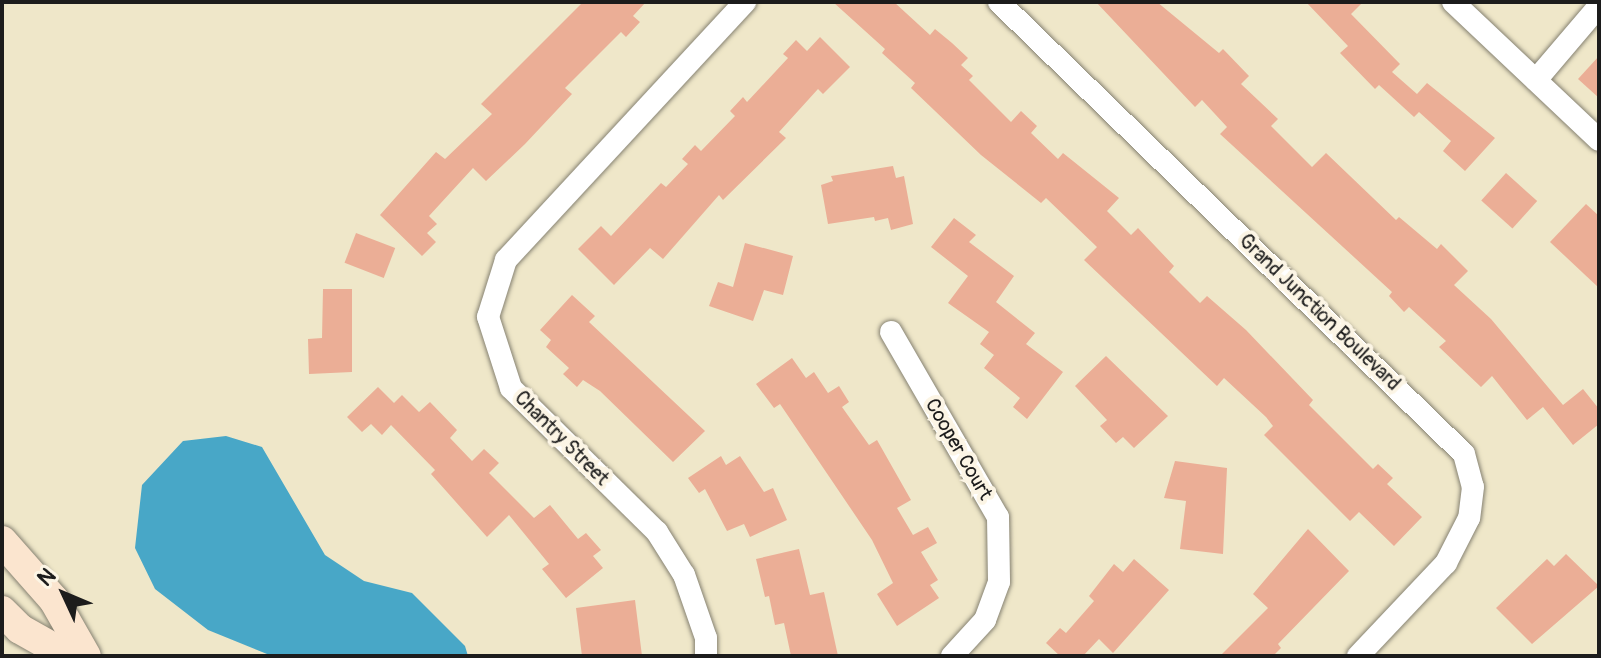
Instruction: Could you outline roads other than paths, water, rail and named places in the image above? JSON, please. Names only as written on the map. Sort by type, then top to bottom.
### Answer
[{"type":"main road","points":[[2,541],[54,600],[86,656]]},
{"type":"main road","points":[[2,611],[20,629],[68,656]]},
{"type":"street","name":"Chantry Street","points":[[706,656],[706,638],[684,575],[657,532],[511,388],[488,317],[506,260],[745,2]]},
{"type":"street","name":"Grand Junction Boulevard","points":[[999,2],[1464,454],[1473,487],[1469,518],[1446,563],[1358,656]]},
{"type":"street","points":[[1453,2],[1599,140]]},
{"type":"street","points":[[1536,80],[1599,6]]},
{"type":"street","name":"Cooper Court","points":[[891,332],[998,517],[999,582],[985,620],[952,656]]},
{"type":"water","points":[[226,436],[262,447],[325,555],[364,581],[412,593],[465,646],[468,656],[272,656],[208,630],[155,589],[135,548],[142,485],[183,441]]}]
